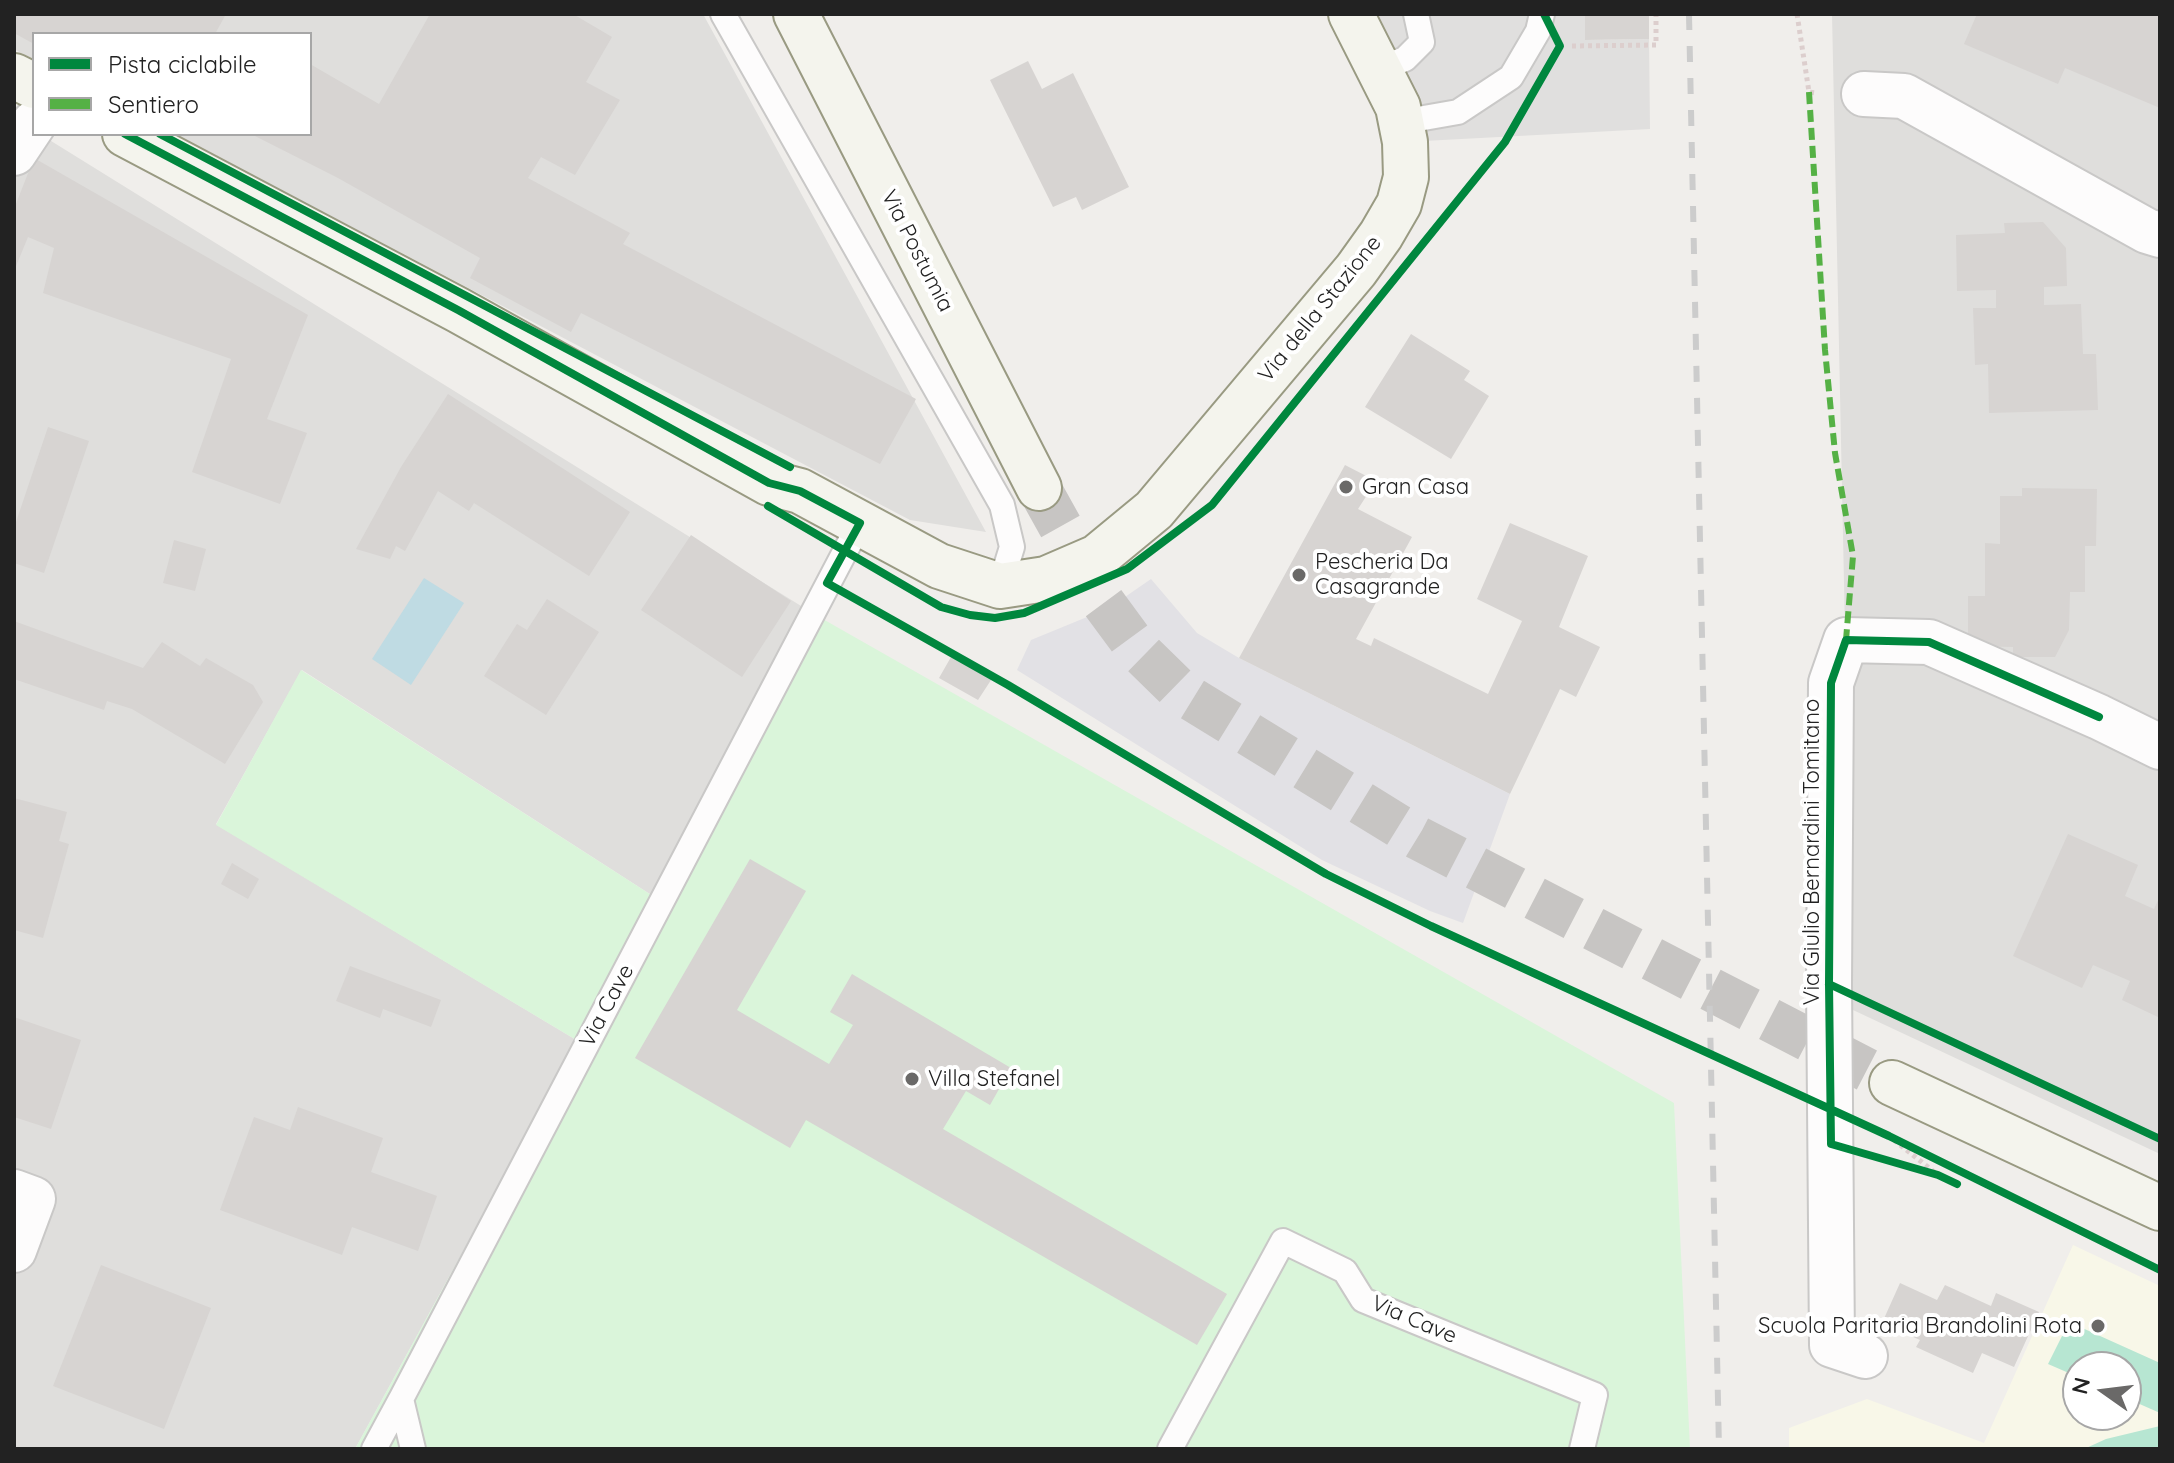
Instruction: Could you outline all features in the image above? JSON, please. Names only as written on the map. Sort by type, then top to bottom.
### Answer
[{"type":"street","name":"Via Postumia","points":[[796,14],[1039,488]]},
{"type":"street","name":"Via della Stazione","points":[[1000,586],[1046,579],[1097,557],[1154,510],[1356,270],[1381,235],[1399,204],[1406,177],[1405,142],[1398,107],[1351,14]]},
{"type":"street","points":[[14,76],[32,85]]},
{"type":"street","points":[[1864,94],[1904,96],[2147,231],[2160,235]]},
{"type":"street","points":[[14,153],[32,126]]},
{"type":"street","points":[[129,136],[458,310],[769,483],[800,491],[939,566],[1000,586]]},
{"type":"street","name":"Via Giulio Bernardini Tomitano","points":[[1865,1356],[1832,1345],[1829,984],[1831,683],[1846,640],[1929,642],[2160,747]]},
{"type":"street","points":[[1892,1083],[2160,1208]]},
{"type":"street","points":[[14,1192],[33,1199],[14,1250]]},
{"type":"lane","points":[[723,14],[1002,505],[1012,547],[1000,586]]},
{"type":"lane","points":[[1379,69],[1405,59],[1422,42],[1416,14]]},
{"type":"lane","points":[[1401,122],[1458,112],[1511,77],[1538,31],[1542,14]]},
{"type":"lane","name":"Via Cave","points":[[374,1449],[860,523]]},
{"type":"lane","name":"Via Cave","points":[[1170,1449],[1283,1241],[1345,1271],[1363,1300],[1595,1395],[1582,1449]]},
{"type":"lane","points":[[401,1399],[413,1449]]},
{"type":"path","points":[[1560,46],[1656,45],[1656,14]]},
{"type":"path","points":[[1797,14],[1809,92],[1864,94]]},
{"type":"path","points":[[1889,1136],[1932,1157]]},
{"type":"path","points":[[1889,1136],[1938,1175]]},
{"type":"path","points":[[1907,1166],[1952,1181]]},
{"type":"shaded area","points":[[14,14],[703,14],[986,532],[910,520],[179,136],[312,136],[312,32],[32,32],[32,59],[14,49]]},
{"type":"shaded area","points":[[1351,14],[1585,14],[1585,40],[1649,39],[1650,129],[1405,142]]},
{"type":"shaded area","points":[[1832,14],[2160,14],[2160,1154],[1853,1010]]},
{"type":"shaded area","points":[[14,118],[32,129],[32,136],[43,136],[814,614],[656,898],[302,670],[216,824],[578,1041],[355,1449],[14,1449]]},
{"type":"shaded area","points":[[1151,579],[1197,633],[1239,658],[1510,794],[1463,923],[1430,911],[1322,860],[1017,670],[1031,640],[1109,608]]},
{"type":"shaded area","name":"Scuola Paritaria Brandolini Rota","points":[[2073,1245],[2160,1286],[2160,1449],[1789,1449],[1789,1428],[1867,1399],[1984,1443]]},
{"type":"green space","points":[[814,614],[1674,1103],[1690,1449],[355,1449],[578,1041],[216,825],[301,670],[656,898]]},
{"type":"green space","points":[[2069,1322],[2133,1351],[2062,1351],[2062,1370],[2048,1364]]},
{"type":"green space","points":[[2142,1355],[2160,1363],[2160,1413],[2142,1405]]},
{"type":"green space","points":[[2160,1426],[2160,1449],[2084,1449],[2106,1439]]},
{"type":"water","points":[[424,578],[464,603],[411,685],[372,659]]},
{"type":"building","points":[[14,14],[226,14],[216,32],[32,32],[32,43],[14,33]]},
{"type":"building","points":[[430,14],[573,14],[612,37],[586,82],[620,100],[575,175],[541,157],[528,178],[630,233],[623,244],[916,399],[880,464],[581,313],[571,332],[470,278],[480,258],[338,178],[255,136],[312,136],[312,65],[379,104]]},
{"type":"building","points":[[1585,14],[1649,14],[1649,39],[1585,40]]},
{"type":"building","points":[[1977,14],[2160,14],[2160,108],[2065,68],[2058,84],[1964,44]]},
{"type":"building","points":[[1028,61],[1042,89],[1073,73],[1129,187],[1082,210],[1076,197],[1053,207],[990,80]]},
{"type":"building","points":[[34,158],[308,315],[267,419],[307,433],[280,504],[192,472],[231,359],[43,293],[54,248],[28,237],[14,271],[14,209]]},
{"type":"building","points":[[2043,222],[2066,248],[2067,286],[2044,287],[2044,305],[2081,304],[2083,354],[2096,354],[2098,410],[1989,413],[1988,364],[1975,365],[1973,308],[1996,308],[1996,290],[1957,291],[1956,235],[2005,233],[2004,223]]},
{"type":"building","points":[[1411,334],[1470,371],[1464,380],[1489,396],[1451,459],[1365,407]]},
{"type":"building","points":[[448,394],[630,512],[589,576],[474,503],[469,511],[438,491],[405,551],[396,546],[390,559],[356,549],[401,467]]},
{"type":"building","points":[[48,427],[89,441],[44,573],[14,563],[14,528]]},
{"type":"building","points":[[1345,465],[1376,481],[1358,509],[1412,537],[1356,639],[1371,646],[1374,638],[1488,694],[1522,621],[1477,599],[1510,523],[1588,556],[1559,627],[1600,647],[1576,697],[1560,689],[1510,794],[1239,658]]},
{"type":"building","points":[[2022,488],[2097,489],[2096,546],[2085,546],[2085,592],[2070,592],[2069,630],[2055,657],[2013,657],[2013,647],[1968,646],[1968,596],[1985,596],[1985,543],[2000,544],[2000,496],[2022,496]]},
{"type":"building","points":[[691,535],[791,601],[742,677],[641,610]]},
{"type":"building","points":[[174,540],[206,549],[195,591],[163,583]]},
{"type":"building","points":[[547,599],[599,632],[546,715],[484,676],[517,624],[527,630]]},
{"type":"building","points":[[14,621],[143,668],[162,642],[200,666],[206,658],[253,685],[263,702],[225,764],[132,709],[107,701],[104,710],[14,679]]},
{"type":"building","points":[[951,657],[993,677],[978,700],[939,678]]},
{"type":"building","points":[[14,798],[67,812],[59,841],[69,844],[43,938],[14,930]]},
{"type":"building","points":[[2068,834],[2138,865],[2125,896],[2154,909],[2160,896],[2160,1018],[2122,1000],[2130,981],[2093,965],[2082,988],[2013,956]]},
{"type":"building","points":[[750,859],[806,891],[737,1010],[829,1064],[853,1025],[830,1012],[852,974],[1011,1068],[990,1105],[966,1091],[943,1129],[1227,1294],[1197,1345],[806,1120],[790,1148],[635,1058]]},
{"type":"building","points":[[232,863],[259,879],[248,899],[221,884]]},
{"type":"building","points":[[350,966],[441,1000],[431,1027],[383,1009],[380,1018],[336,1001]]},
{"type":"building","points":[[14,1017],[81,1040],[51,1129],[14,1117]]},
{"type":"building","points":[[298,1107],[383,1138],[371,1172],[437,1196],[418,1251],[352,1227],[342,1255],[220,1210],[254,1117],[290,1130]]},
{"type":"building","points":[[101,1265],[211,1308],[164,1429],[53,1386]]},
{"type":"building","points":[[1900,1283],[1937,1300],[1945,1285],[1991,1306],[1996,1293],[2039,1312],[2014,1367],[1982,1353],[1973,1373],[1916,1347],[1920,1340],[1882,1323]]},
{"type":"tunnel","points":[[1039,488],[1102,601],[1138,650],[1182,693],[1418,838],[1892,1083]]},
{"type":"railway","points":[[1689,14],[1719,1449]]},
{"type":"marked path","points":[[1809,92],[1825,350],[1835,453],[1853,556],[1846,640]]},
{"type":"cycle path","points":[[768,506],[941,607],[970,615],[995,618],[1024,613],[1127,569],[1212,505],[1505,142],[1560,46],[1544,14]]},
{"type":"cycle path","points":[[129,136],[458,310],[769,483],[800,491],[860,523],[827,583],[1008,685],[1326,874],[1431,926],[1889,1136],[2160,1270]]},
{"type":"cycle path","points":[[164,136],[790,467]]},
{"type":"cycle path","points":[[1957,1184],[1938,1175],[1831,1144],[1831,683],[1846,640],[1929,642],[2099,717]]},
{"type":"cycle path","points":[[1829,984],[2160,1139]]},
{"type":"place","name":"Gran Casa","points":[[1346,487]]},
{"type":"place","name":"Pescheria Da Casagrande","points":[[1299,575]]},
{"type":"place","name":"Villa Stefanel","points":[[912,1079]]},
{"type":"place","name":"Scuola Paritaria Brandolini Rota","points":[[2098,1326]]}]
